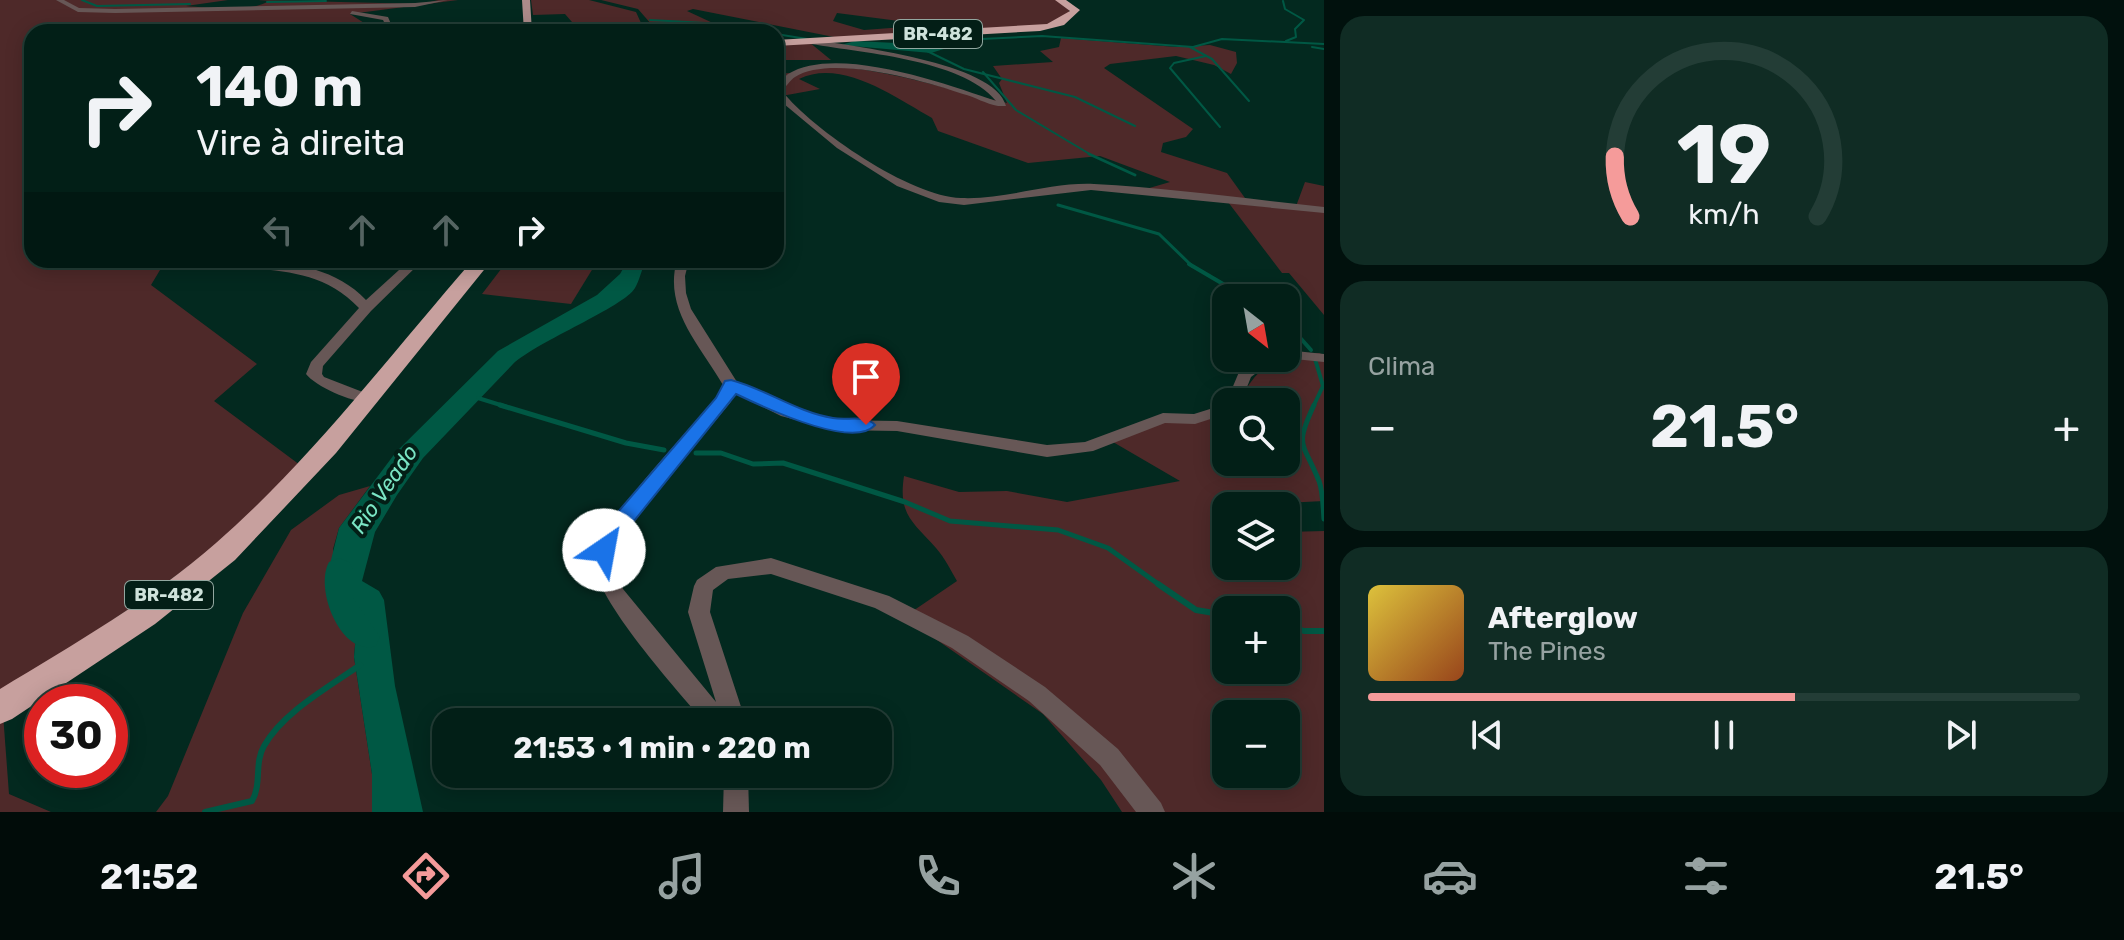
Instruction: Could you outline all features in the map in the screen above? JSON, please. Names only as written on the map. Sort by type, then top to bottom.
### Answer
[{"type":"highway","name":"BR-482","points":[[784,43],[1053,26],[1065,22],[1075,10],[1060,0]]},
{"type":"highway","name":"BR-482","points":[[0,708],[138,618],[222,554],[318,458],[476,268]]},
{"type":"main road","points":[[526,0],[528,24]]},
{"type":"street","points":[[59,0],[73,9],[91,11],[406,5],[445,0]]},
{"type":"street","points":[[352,13],[386,18],[388,24]]},
{"type":"street","points":[[784,82],[811,68],[847,66],[966,92],[991,103],[1003,104],[1001,98],[983,84],[939,66],[901,55],[809,41]]},
{"type":"street","points":[[784,99],[791,108],[892,178],[930,197],[964,202],[1091,187],[1324,210]]},
{"type":"street","points":[[278,268],[330,276],[346,285],[366,308]]},
{"type":"street","points":[[367,399],[332,388],[314,374],[325,352],[408,268]]},
{"type":"street","points":[[679,268],[676,274],[679,297],[731,385],[787,412],[834,425],[897,426],[1047,451],[1087,447],[1163,418],[1195,419],[1212,414]]},
{"type":"street","points":[[1300,355],[1324,358]]},
{"type":"street","points":[[707,708],[615,595],[604,570],[604,550],[618,525],[724,400],[731,385]]},
{"type":"street","points":[[730,708],[699,612],[704,586],[723,572],[751,566],[771,566],[882,602],[960,642],[1076,726],[1109,757],[1152,812]]},
{"type":"street","points":[[736,788],[736,812]]},
{"type":"shaded area","points":[[0,0],[228,0],[186,6],[229,9],[269,1],[258,0],[423,4],[458,0],[350,14],[366,24],[24,24],[24,268],[161,268],[151,285],[257,364],[214,401],[304,468],[196,561],[0,694]]},
{"type":"shaded area","points":[[531,0],[589,0],[636,12],[641,23],[574,24],[565,14],[533,15]]},
{"type":"shaded area","points":[[601,0],[1056,0],[1069,9],[1069,14],[1048,25],[839,38],[784,27],[784,24],[769,24],[693,9],[687,11],[715,24],[651,24],[638,9]],"holes":[[[837,13],[899,21],[904,27],[864,30],[833,21]]]},
{"type":"shaded area","points":[[1061,38],[1176,47],[1210,45],[1236,52],[1237,63],[1231,74],[1214,65],[1176,56],[1110,64],[1104,68],[1193,129],[1186,137],[1163,143],[1161,152],[1227,173],[1250,205],[1295,209],[1305,182],[1324,186],[1324,315],[1289,273],[1282,273],[1228,202],[1139,191],[1170,182],[1100,156],[1028,163],[938,131],[932,118],[885,91],[850,77],[833,73],[816,74],[799,79],[820,89],[784,96],[784,73],[835,67],[885,73],[1007,103],[999,83],[1002,79],[993,66],[1053,62],[1040,51],[1059,47]]},
{"type":"shaded area","points":[[809,42],[831,60],[784,60],[784,44]]},
{"type":"shaded area","points":[[502,268],[593,268],[571,304],[482,294]]},
{"type":"shaded area","points":[[1324,355],[1324,501],[1300,502],[1300,492],[1212,492],[1212,580],[1300,580],[1300,532],[1324,531],[1324,812],[1122,812],[1101,780],[1043,714],[904,617],[957,581],[939,552],[909,517],[903,500],[904,476],[959,492],[1007,491],[1067,502],[1180,481],[1113,442],[1152,419],[1189,422],[1212,414],[1212,476],[1300,476],[1300,388],[1247,388],[1260,372],[1300,372],[1300,356]]},
{"type":"shaded area","points":[[370,486],[339,528],[333,549],[344,606],[356,634],[354,657],[372,774],[372,812],[156,812],[168,796],[243,613],[291,530],[339,495]]},
{"type":"shaded area","points":[[3,714],[9,794],[51,812],[0,812],[0,716]]},
{"type":"water","points":[[958,38],[969,41],[931,53],[841,45],[855,41],[917,44]]},
{"type":"water","points":[[623,268],[643,268],[635,288],[628,296],[513,364],[423,458],[375,532],[362,581],[379,591],[384,600],[395,686],[423,812],[372,812],[372,774],[354,657],[356,634],[330,583],[330,564],[339,528],[396,452],[498,351],[597,295]]},
{"type":"waterway","points":[[82,0],[97,6],[190,4]]},
{"type":"waterway","points":[[267,2],[326,1]]},
{"type":"waterway","points":[[1283,1],[1285,9],[1304,20],[1295,29],[1296,37],[1286,41]]},
{"type":"waterway","points":[[650,20],[724,24]]},
{"type":"waterway","points":[[784,35],[807,39]]},
{"type":"waterway","points":[[961,40],[1042,36],[1193,47],[1222,39],[1324,44]]},
{"type":"waterway","points":[[1190,47],[1212,59],[1249,101]]},
{"type":"waterway","points":[[1312,47],[1324,49]]},
{"type":"waterway","points":[[925,50],[964,69],[985,74]]},
{"type":"waterway","points":[[1206,56],[1174,63],[1170,68],[1220,127]]},
{"type":"waterway","points":[[985,74],[1075,97],[1135,126]]},
{"type":"waterway","points":[[985,74],[1016,110],[1092,155]]},
{"type":"waterway","points":[[1092,155],[1135,175]]},
{"type":"waterway","points":[[1058,205],[1159,234],[1191,265]]},
{"type":"waterway","points":[[1191,265],[1223,284]]},
{"type":"waterway","points":[[1300,338],[1311,350]]},
{"type":"waterway","points":[[1313,407],[1323,386],[1315,359]]},
{"type":"waterway","points":[[478,398],[507,407]]},
{"type":"waterway","points":[[500,405],[626,443],[664,450]]},
{"type":"waterway","points":[[1314,405],[1304,429],[1303,444],[1320,485],[1324,519]]},
{"type":"waterway","points":[[696,453],[721,453],[753,464],[783,463],[905,502],[950,521],[1058,530],[1108,548],[1161,586]]},
{"type":"waterway","name":"Rio Veado","points":[[339,569],[339,601],[365,637]]},
{"type":"waterway","points":[[1158,584],[1196,610],[1212,613]]},
{"type":"waterway","points":[[1300,630],[1324,631]]},
{"type":"waterway","points":[[205,812],[252,801],[257,788],[261,753],[272,734],[308,701],[360,665]]},
{"type":"route","points":[[604,550],[618,525],[724,400],[731,385],[787,412],[834,425],[866,425]]}]
